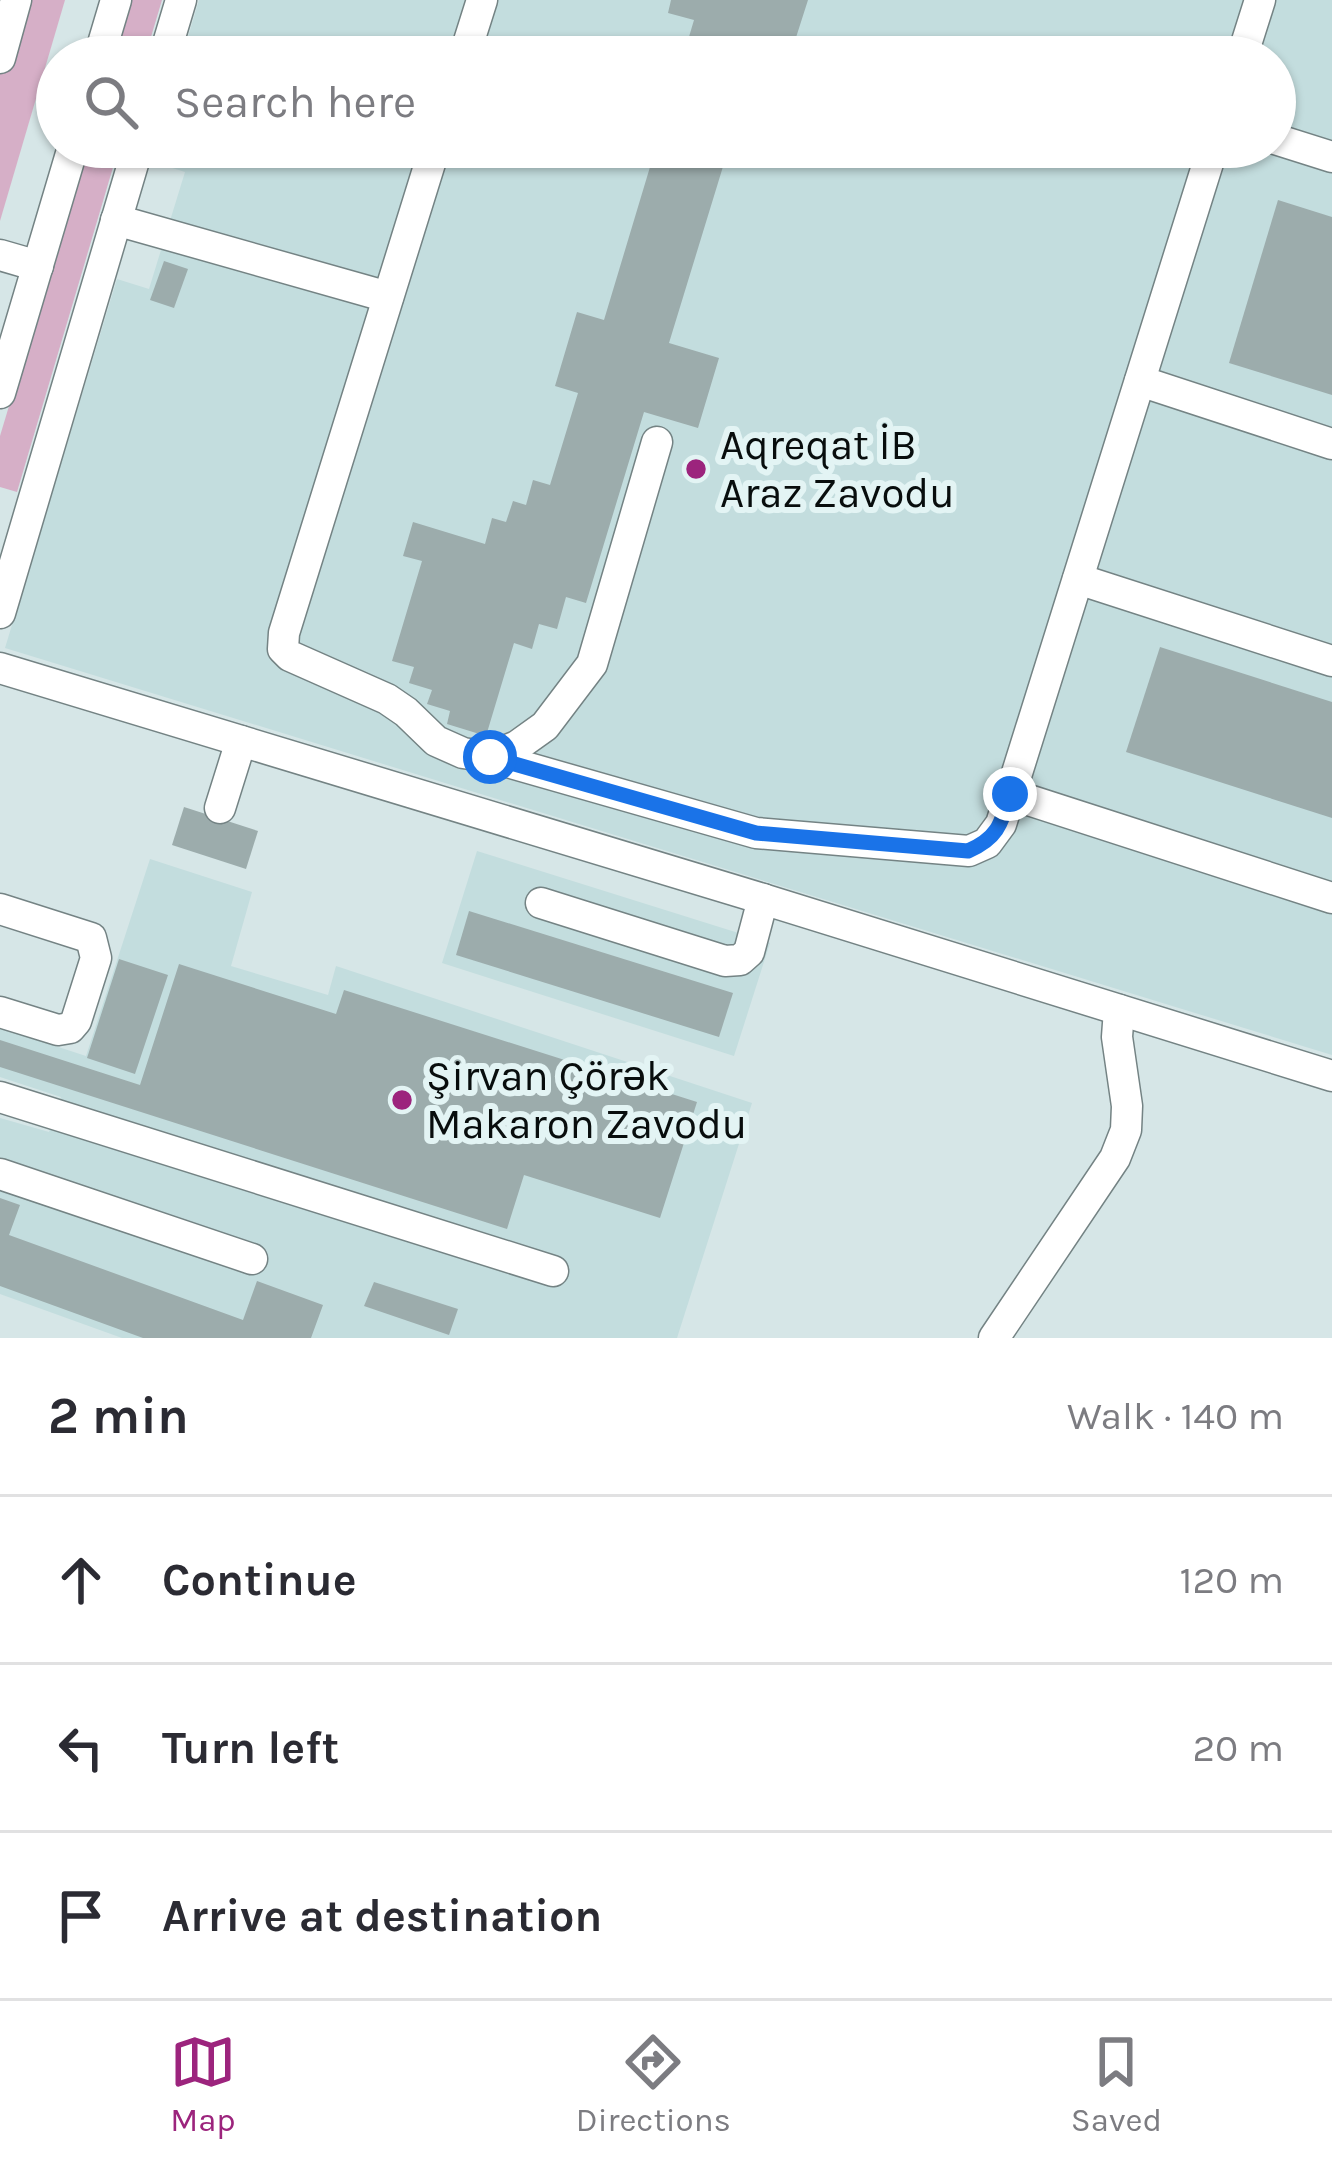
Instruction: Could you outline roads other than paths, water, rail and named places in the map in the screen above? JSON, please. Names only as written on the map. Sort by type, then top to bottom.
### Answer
[{"type":"street","points":[[0,58],[16,0]]},
{"type":"street","points":[[105,36],[116,0]]},
{"type":"street","points":[[170,36],[181,0]]},
{"type":"street","points":[[471,36],[482,0]]},
{"type":"street","points":[[1249,36],[1260,0]]},
{"type":"street","points":[[1296,146],[1332,157]]},
{"type":"street","points":[[0,393],[67,168]]},
{"type":"street","points":[[0,613],[12,527],[132,168]]},
{"type":"street","points":[[428,168],[284,633],[284,649],[290,656],[387,699],[436,741],[463,753],[756,833],[968,851],[987,843],[1001,824],[1206,168]]},
{"type":"street","points":[[116,220],[388,297]]},
{"type":"street","points":[[0,255],[38,266]]},
{"type":"street","points":[[1140,381],[1332,444]]},
{"type":"street","points":[[490,757],[518,746],[545,726],[592,664],[657,442]]},
{"type":"street","points":[[1078,579],[1332,661]]},
{"type":"street","points":[[0,668],[1332,1076]]},
{"type":"street","points":[[220,808],[242,741]]},
{"type":"street","points":[[1010,794],[1332,898]]},
{"type":"street","points":[[542,903],[725,961],[740,960],[749,952],[763,898]]},
{"type":"street","points":[[0,908],[91,938],[96,958],[70,1028],[58,1030],[0,1012]]},
{"type":"street","points":[[994,1338],[1115,1158],[1126,1130],[1119,1010]]},
{"type":"street","points":[[0,1097],[553,1271]]},
{"type":"street","points":[[0,1174],[252,1259]]},
{"type":"place","name":"Aqreqat İB Araz Zavodu","points":[[696,469]]},
{"type":"place","name":"Şirvan Çörək Makaron Zavodu","points":[[402,1100]]}]
